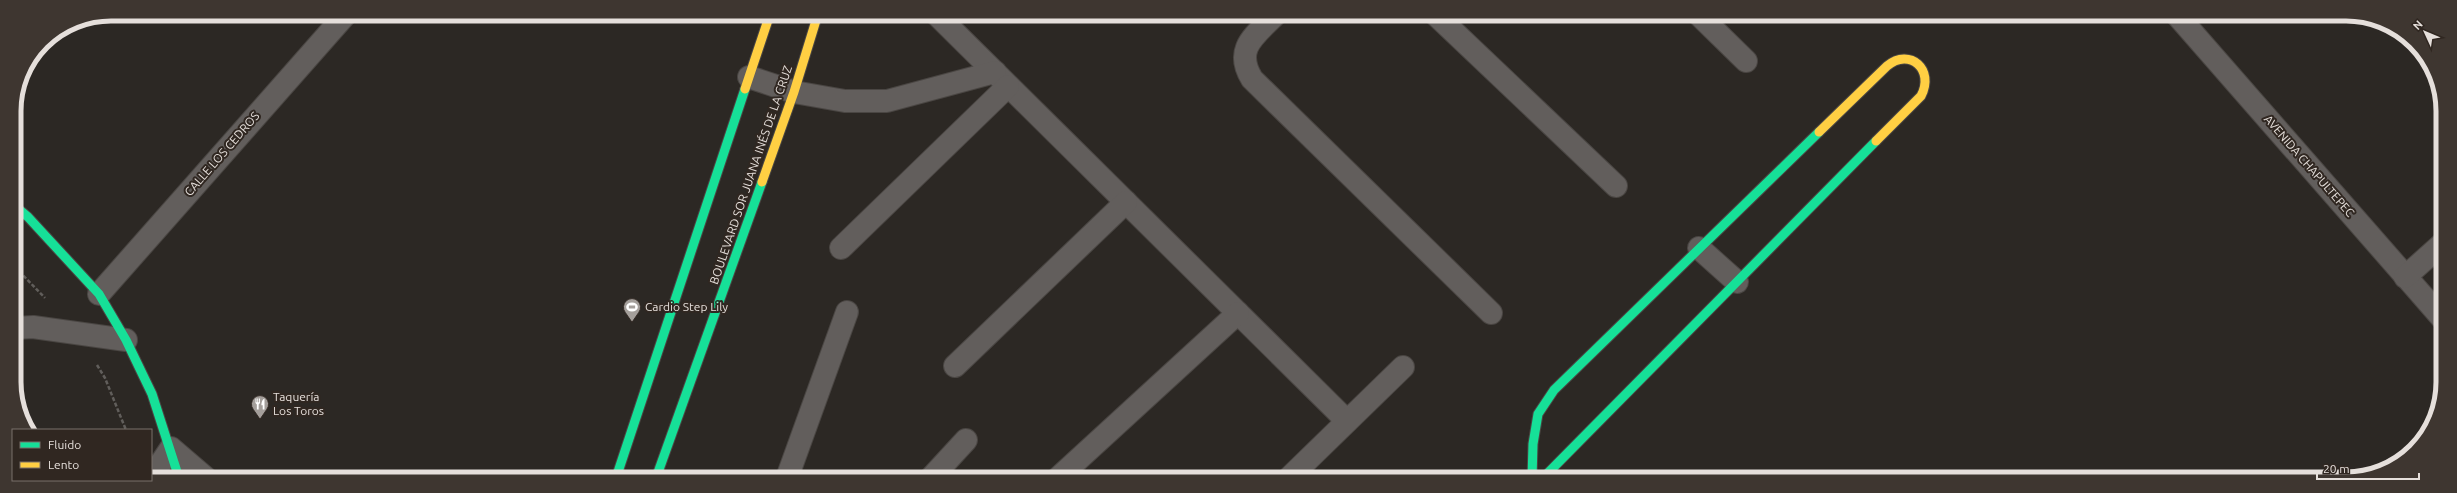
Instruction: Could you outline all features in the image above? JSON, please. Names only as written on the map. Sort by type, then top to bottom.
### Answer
[{"type":"main road","points":[[618,472],[768,21]]},
{"type":"main road","name":"BOULEVARD SOR JUANA INÉS DE LA CRUZ","points":[[658,472],[794,92],[816,21]]},
{"type":"main road","points":[[1532,472],[1533,444],[1538,414],[1554,390],[1887,66],[1896,59],[1905,57],[1917,64],[1924,72],[1928,80],[1927,87],[1921,96],[1549,472]]},
{"type":"main road","points":[[21,211],[98,294],[126,340],[152,394],[171,448],[177,472]]},
{"type":"street","name":"CALLE LOS CEDROS","points":[[98,294],[340,21]]},
{"type":"street","points":[[943,21],[1347,421]]},
{"type":"street","points":[[1269,21],[1252,39],[1244,52],[1245,67],[1252,79],[1491,313]]},
{"type":"street","points":[[1443,21],[1616,186]]},
{"type":"street","points":[[1705,21],[1746,61]]},
{"type":"street","name":"AVENIDA CHAPULTEPEC","points":[[2183,21],[2436,311]]},
{"type":"street","points":[[749,77],[794,92],[845,101],[887,101],[1001,79]]},
{"type":"street","points":[[841,248],[1001,79]]},
{"type":"street","points":[[955,366],[1126,202]]},
{"type":"street","points":[[1700,248],[1737,282]]},
{"type":"street","points":[[2405,277],[2436,249]]},
{"type":"street","points":[[788,472],[847,312]]},
{"type":"street","points":[[1065,472],[1238,313]]},
{"type":"street","points":[[21,328],[33,327],[126,340]]},
{"type":"street","points":[[1295,472],[1403,367]]},
{"type":"street","points":[[937,472],[966,440]]},
{"type":"street","points":[[155,472],[171,448],[199,472]]},
{"type":"traffic: fast","points":[[618,472],[745,89]]},
{"type":"traffic: fast","points":[[1532,472],[1533,444],[1538,414],[1554,390],[1819,132]]},
{"type":"traffic: fast","points":[[1549,472],[1876,141]]},
{"type":"traffic: fast","points":[[658,472],[762,182]]},
{"type":"traffic: fast","points":[[21,211],[99,294],[126,340],[152,394],[177,472]]},
{"type":"traffic: slow","points":[[745,89],[768,21]]},
{"type":"traffic: slow","points":[[762,182],[794,92],[816,21]]},
{"type":"traffic: slow","points":[[1819,132],[1887,66],[1904,59],[1912,60],[1918,64],[1925,78],[1925,86],[1921,96],[1876,141]]},
{"type":"place","name":"Cardio Step Lily","points":[[632,322]]},
{"type":"place","name":"Taquería Los Toros","points":[[260,419]]}]
